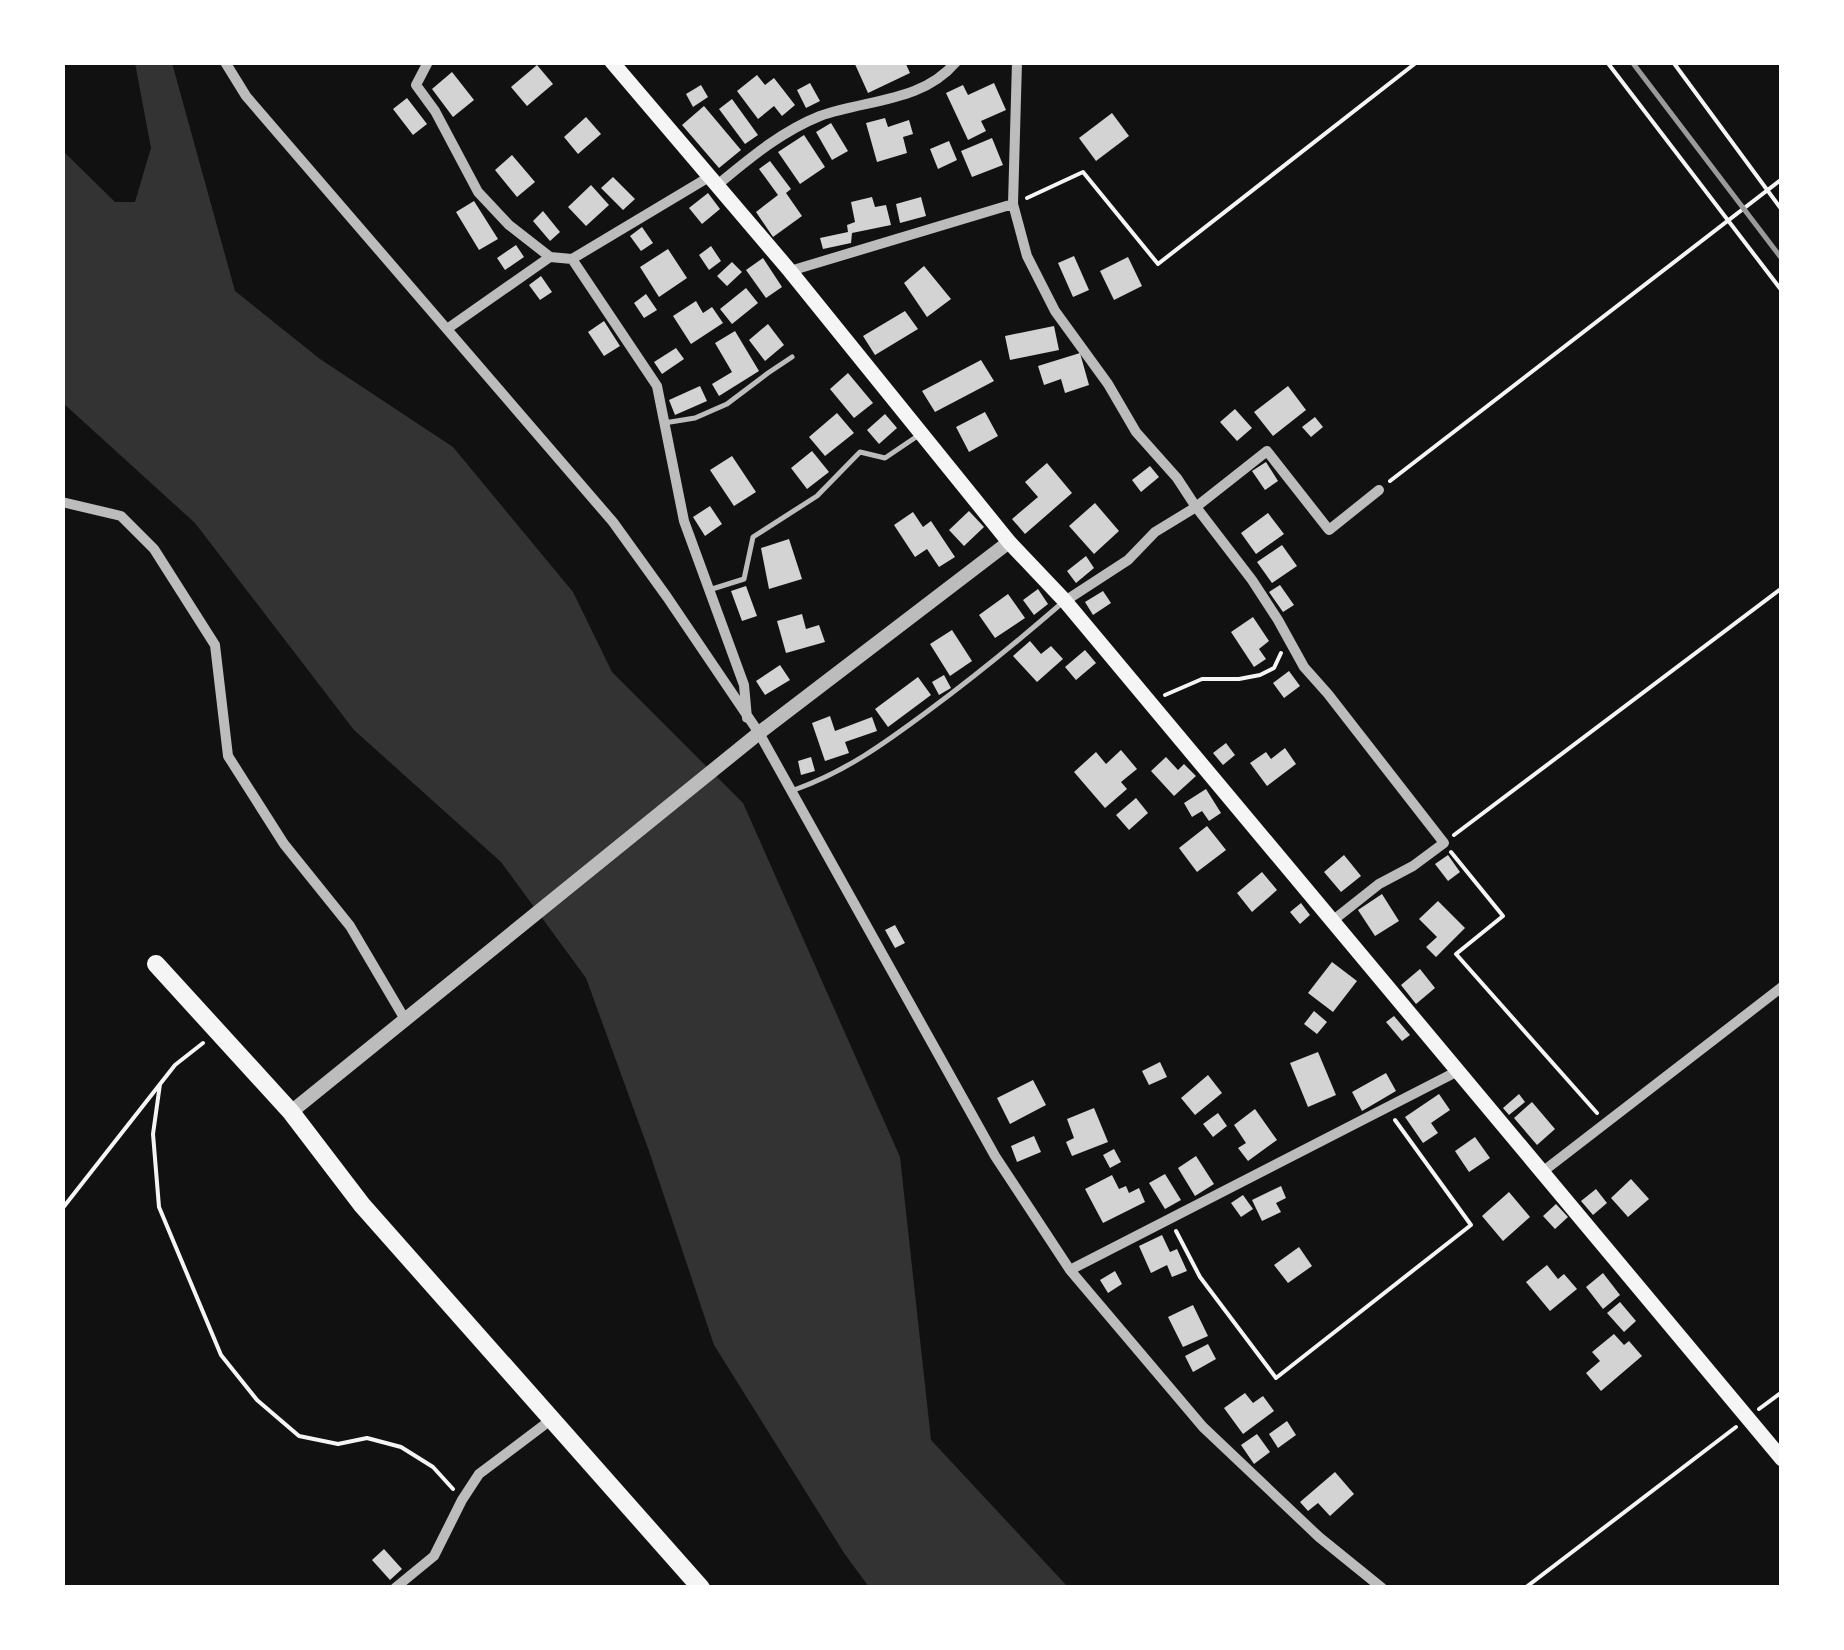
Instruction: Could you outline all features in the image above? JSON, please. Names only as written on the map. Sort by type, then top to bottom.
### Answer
[{"type":"highway","points":[[156,964],[291,1112],[362,1204],[700,1588]]},
{"type":"main road","points":[[612,62],[790,271],[1009,542],[1064,602],[1782,1460]]},
{"type":"street","points":[[225,62],[246,96],[612,522],[667,597],[759,733],[995,1156],[1070,1270],[1203,1427],[1318,1537],[1382,1588]]},
{"type":"street","points":[[428,62],[416,85],[436,112],[478,192],[509,225],[550,258],[572,259],[712,182],[776,137],[822,116],[922,90],[956,62]]},
{"type":"street","points":[[1017,62],[1013,204],[1027,256],[1054,311],[1108,384],[1136,432],[1177,478],[1252,580],[1304,667],[1444,843],[1380,884],[1331,922]]},
{"type":"street","points":[[790,271],[1013,204]]},
{"type":"street","points":[[447,328],[550,258]]},
{"type":"street","points":[[572,259],[657,386],[684,521],[744,684],[748,719]]},
{"type":"street","points":[[1064,602],[1128,560],[1156,532],[1196,507],[1267,450],[1329,530],[1379,490]]},
{"type":"street","points":[[62,502],[121,516],[154,548],[216,644],[228,756],[284,844],[350,926],[406,1021]]},
{"type":"street","points":[[291,1112],[759,733],[1009,542]]},
{"type":"street","points":[[1540,1173],[1782,988]]},
{"type":"street","points":[[1070,1270],[1456,1072]]},
{"type":"street","points":[[395,1588],[434,1556],[479,1474],[553,1418]]},
{"type":"lane","points":[[664,422],[695,418],[728,404],[792,357]]},
{"type":"lane","points":[[709,590],[744,579],[753,536],[817,496],[860,452],[884,458],[921,434]]},
{"type":"lane","points":[[790,791],[826,779],[869,755],[989,666],[1064,602]]},
{"type":"path","points":[[1013,204],[1083,172],[1158,264],[1417,62]]},
{"type":"path","points":[[1606,62],[1782,292]]},
{"type":"path","points":[[1672,62],[1782,210]]},
{"type":"path","points":[[1379,490],[1782,180]]},
{"type":"path","points":[[1606,1123],[1456,954],[1503,916],[1444,843],[1782,588]]},
{"type":"path","points":[[1148,702],[1202,679],[1260,676],[1274,668],[1288,640]]},
{"type":"path","points":[[62,1209],[175,1064],[218,1031]]},
{"type":"path","points":[[160,1084],[153,1134],[160,1207],[222,1355],[257,1400],[300,1436],[338,1444],[367,1438],[402,1447],[433,1467],[462,1500]]},
{"type":"path","points":[[1170,1219],[1200,1278],[1276,1378],[1471,1225],[1386,1108]]},
{"type":"path","points":[[1525,1588],[1782,1392]]},
{"type":"shaded area","points":[[135,63],[172,63],[235,291],[320,359],[453,447],[573,592],[612,672],[743,803],[900,1157],[931,1440],[1068,1587],[869,1587],[714,1345],[586,978],[501,862],[354,730],[195,523],[63,403],[63,151],[115,202],[135,202],[151,148]]},
{"type":"building","points":[[854,62],[905,62],[910,73],[868,93]]},
{"type":"building","points":[[537,65],[553,84],[527,106],[511,87]]},
{"type":"building","points":[[452,72],[474,100],[453,117],[432,89]]},
{"type":"building","points":[[757,75],[765,85],[774,78],[795,105],[782,116],[774,106],[758,119],[737,91]]},
{"type":"building","points":[[810,83],[820,101],[806,108],[797,90]]},
{"type":"building","points":[[994,83],[1006,110],[981,121],[986,131],[968,140],[946,93],[963,85],[968,95]]},
{"type":"building","points":[[701,85],[708,97],[693,107],[686,94]]},
{"type":"building","points":[[407,98],[427,124],[413,135],[393,109]]},
{"type":"building","points":[[732,99],[758,135],[745,144],[719,109]]},
{"type":"building","points":[[704,106],[741,150],[719,168],[682,125]]},
{"type":"building","points":[[1112,113],[1129,136],[1096,161],[1079,138]]},
{"type":"building","points":[[586,117],[601,134],[578,154],[564,137]]},
{"type":"building","points":[[885,118],[888,127],[909,120],[913,134],[903,137],[907,153],[877,162],[866,123]]},
{"type":"building","points":[[831,123],[848,151],[832,160],[816,132]]},
{"type":"building","points":[[804,135],[825,167],[800,184],[778,152]]},
{"type":"building","points":[[992,138],[1003,165],[972,177],[961,151]]},
{"type":"building","points":[[949,141],[957,160],[938,169],[930,149]]},
{"type":"building","points":[[512,155],[535,182],[517,197],[495,170]]},
{"type":"building","points":[[770,161],[791,189],[786,193],[802,216],[773,237],[756,212],[778,195],[759,169]]},
{"type":"building","points":[[613,177],[635,199],[623,210],[601,188]]},
{"type":"building","points":[[591,185],[609,205],[586,226],[568,207]]},
{"type":"building","points":[[708,193],[720,209],[702,224],[689,208]]},
{"type":"building","points":[[872,197],[875,207],[886,205],[891,225],[852,233],[851,243],[823,249],[820,238],[848,232],[847,225],[855,222],[851,202]]},
{"type":"building","points":[[921,197],[926,216],[900,223],[896,204]]},
{"type":"building","points":[[474,201],[498,239],[479,250],[456,212]]},
{"type":"building","points":[[543,211],[560,232],[550,241],[533,221]]},
{"type":"building","points":[[642,227],[653,243],[641,251],[630,236]]},
{"type":"building","points":[[516,245],[524,257],[505,270],[497,258]]},
{"type":"building","points":[[711,246],[721,261],[709,270],[699,255]]},
{"type":"building","points":[[668,249],[687,278],[659,297],[640,267]]},
{"type":"building","points":[[1074,256],[1089,290],[1073,297],[1058,263]]},
{"type":"building","points":[[1128,257],[1142,286],[1114,300],[1100,271]]},
{"type":"building","points":[[763,258],[782,287],[766,298],[746,270]]},
{"type":"building","points":[[732,262],[742,272],[727,286],[717,276]]},
{"type":"building","points":[[924,266],[951,299],[927,317],[904,283]]},
{"type":"building","points":[[541,276],[552,292],[540,300],[529,285]]},
{"type":"building","points":[[746,288],[758,303],[732,324],[720,309]]},
{"type":"building","points":[[646,294],[657,310],[644,318],[634,303]]},
{"type":"building","points":[[696,301],[703,313],[712,307],[723,323],[691,344],[673,316]]},
{"type":"building","points":[[905,311],[918,329],[875,355],[863,336]]},
{"type":"building","points":[[604,321],[620,346],[604,356],[588,332]]},
{"type":"building","points":[[768,324],[784,345],[765,361],[749,340]]},
{"type":"building","points":[[1054,326],[1059,350],[1010,360],[1005,336]]},
{"type":"building","points":[[735,331],[759,371],[719,396],[712,384],[732,372],[715,343]]},
{"type":"building","points":[[676,348],[684,359],[662,374],[654,362]]},
{"type":"building","points":[[1080,353],[1089,385],[1065,393],[1061,379],[1044,385],[1038,366]]},
{"type":"building","points":[[981,360],[994,381],[935,412],[922,391]]},
{"type":"building","points":[[848,373],[873,403],[854,418],[830,389]]},
{"type":"building","points":[[700,386],[707,401],[675,415],[669,400]]},
{"type":"building","points":[[1288,386],[1306,410],[1273,436],[1254,412]]},
{"type":"building","points":[[1235,409],[1252,428],[1237,441],[1220,422]]},
{"type":"building","points":[[985,412],[998,436],[969,452],[956,427]]},
{"type":"building","points":[[837,413],[854,433],[825,456],[809,437]]},
{"type":"building","points":[[885,414],[897,428],[879,444],[867,430]]},
{"type":"building","points":[[1315,417],[1323,427],[1311,437],[1302,427]]},
{"type":"building","points":[[812,451],[829,472],[807,489],[791,468]]},
{"type":"building","points":[[732,456],[756,492],[734,506],[710,470]]},
{"type":"building","points":[[1266,462],[1278,481],[1265,490],[1252,471]]},
{"type":"building","points":[[1047,463],[1072,493],[1025,534],[1012,519],[1038,497],[1025,482]]},
{"type":"building","points":[[1150,466],[1159,477],[1141,492],[1132,480]]},
{"type":"building","points":[[1095,503],[1119,531],[1094,554],[1069,526]]},
{"type":"building","points":[[710,506],[722,524],[705,536],[693,517]]},
{"type":"building","points":[[969,511],[984,527],[964,546],[949,530]]},
{"type":"building","points":[[913,512],[923,527],[931,521],[955,557],[939,567],[927,549],[915,557],[894,525]]},
{"type":"building","points":[[1268,513],[1284,534],[1256,554],[1241,533]]},
{"type":"building","points":[[789,539],[802,579],[769,589],[761,548]]},
{"type":"building","points":[[1282,545],[1297,566],[1272,583],[1257,562]]},
{"type":"building","points":[[1086,556],[1094,568],[1076,583],[1067,571]]},
{"type":"building","points":[[1280,585],[1294,605],[1283,612],[1269,592]]},
{"type":"building","points":[[746,586],[757,616],[742,621],[731,591]]},
{"type":"building","points":[[1038,589],[1048,604],[1034,615],[1023,600]]},
{"type":"building","points":[[1103,591],[1111,603],[1093,615],[1085,602]]},
{"type":"building","points":[[1008,594],[1025,618],[995,638],[979,615]]},
{"type":"building","points":[[802,614],[806,629],[819,625],[825,642],[786,653],[777,621]]},
{"type":"building","points":[[1253,617],[1269,641],[1259,649],[1266,659],[1254,667],[1231,632]]},
{"type":"building","points":[[952,630],[972,661],[950,676],[930,644]]},
{"type":"building","points":[[1030,641],[1041,654],[1051,646],[1063,659],[1037,682],[1013,656]]},
{"type":"building","points":[[1085,650],[1096,663],[1076,680],[1065,667]]},
{"type":"building","points":[[780,665],[790,680],[765,695],[756,681]]},
{"type":"building","points":[[1289,671],[1300,686],[1284,698],[1273,683]]},
{"type":"building","points":[[944,675],[951,688],[939,695],[932,682]]},
{"type":"building","points":[[918,677],[931,695],[888,727],[875,709]]},
{"type":"building","points":[[830,716],[835,731],[872,717],[877,731],[845,742],[849,753],[825,761],[812,723]]},
{"type":"building","points":[[1226,743],[1235,755],[1223,765],[1213,753]]},
{"type":"building","points":[[1285,748],[1296,764],[1267,786],[1250,763],[1266,752],[1271,759]]},
{"type":"building","points":[[1121,750],[1137,769],[1121,782],[1127,789],[1105,808],[1074,772],[1096,752],[1106,764]]},
{"type":"building","points":[[811,757],[815,771],[801,775],[798,761]]},
{"type":"building","points":[[1166,757],[1178,770],[1184,764],[1196,776],[1174,796],[1151,771]]},
{"type":"building","points":[[1206,789],[1221,813],[1209,821],[1202,811],[1192,817],[1184,803]]},
{"type":"building","points":[[1136,798],[1148,813],[1129,830],[1116,815]]},
{"type":"building","points":[[1207,826],[1226,850],[1197,872],[1179,848]]},
{"type":"building","points":[[1344,855],[1361,876],[1341,892],[1324,872]]},
{"type":"building","points":[[1448,855],[1460,872],[1448,881],[1435,864]]},
{"type":"building","points":[[1262,872],[1277,890],[1252,912],[1237,893]]},
{"type":"building","points":[[1382,894],[1399,921],[1375,936],[1358,910]]},
{"type":"building","points":[[1438,901],[1465,928],[1436,957],[1426,947],[1437,937],[1419,919]]},
{"type":"building","points":[[1301,903],[1310,915],[1300,924],[1290,912]]},
{"type":"building","points":[[895,925],[905,943],[895,948],[885,930]]},
{"type":"building","points":[[1332,962],[1357,981],[1333,1012],[1308,993]]},
{"type":"building","points":[[1420,969],[1435,988],[1416,1004],[1401,985]]},
{"type":"building","points":[[1314,1011],[1327,1022],[1317,1034],[1304,1024]]},
{"type":"building","points":[[1394,1016],[1410,1035],[1402,1041],[1386,1022]]},
{"type":"building","points":[[1318,1052],[1336,1095],[1308,1107],[1290,1063]]},
{"type":"building","points":[[1160,1062],[1167,1077],[1149,1085],[1142,1071]]},
{"type":"building","points":[[1386,1073],[1396,1091],[1362,1111],[1352,1092]]},
{"type":"building","points":[[1208,1075],[1222,1093],[1195,1115],[1181,1098]]},
{"type":"building","points":[[1033,1080],[1046,1105],[1010,1124],[997,1098]]},
{"type":"building","points":[[1439,1094],[1450,1110],[1431,1123],[1438,1133],[1423,1143],[1405,1117]]},
{"type":"building","points":[[1519,1094],[1525,1102],[1509,1115],[1503,1108]]},
{"type":"building","points":[[1532,1102],[1555,1129],[1537,1145],[1514,1118]]},
{"type":"building","points":[[1094,1108],[1108,1142],[1072,1156],[1066,1142],[1074,1138],[1067,1119]]},
{"type":"building","points":[[1255,1109],[1277,1140],[1248,1161],[1238,1148],[1246,1143],[1234,1125]]},
{"type":"building","points":[[1218,1113],[1227,1126],[1213,1137],[1203,1124]]},
{"type":"building","points":[[1034,1136],[1041,1152],[1017,1162],[1011,1146]]},
{"type":"building","points":[[1475,1137],[1490,1158],[1469,1172],[1455,1151]]},
{"type":"building","points":[[1114,1149],[1121,1162],[1110,1168],[1103,1155]]},
{"type":"building","points":[[1196,1156],[1214,1184],[1195,1196],[1178,1168]]},
{"type":"building","points":[[1165,1174],[1181,1200],[1165,1209],[1149,1183]]},
{"type":"building","points":[[1112,1175],[1119,1189],[1126,1186],[1129,1193],[1139,1188],[1145,1202],[1103,1223],[1085,1189]]},
{"type":"building","points":[[1631,1179],[1649,1199],[1628,1217],[1611,1198]]},
{"type":"building","points":[[1281,1186],[1286,1198],[1276,1203],[1281,1212],[1262,1221],[1252,1200]]},
{"type":"building","points":[[1596,1189],[1607,1203],[1593,1215],[1581,1201]]},
{"type":"building","points":[[1509,1192],[1530,1217],[1503,1241],[1482,1216]]},
{"type":"building","points":[[1243,1195],[1253,1209],[1241,1217],[1231,1203]]},
{"type":"building","points":[[1556,1204],[1568,1217],[1555,1229],[1543,1216]]},
{"type":"building","points":[[1162,1235],[1170,1252],[1177,1249],[1187,1271],[1172,1277],[1167,1265],[1151,1273],[1139,1246]]},
{"type":"building","points":[[1299,1247],[1312,1266],[1288,1283],[1274,1265]]},
{"type":"building","points":[[1547,1265],[1558,1279],[1564,1274],[1577,1289],[1550,1311],[1526,1282]]},
{"type":"building","points":[[1115,1271],[1122,1284],[1108,1293],[1100,1280]]},
{"type":"building","points":[[1603,1273],[1620,1295],[1603,1309],[1586,1287]]},
{"type":"building","points":[[1620,1302],[1636,1321],[1624,1332],[1607,1313]]},
{"type":"building","points":[[1193,1305],[1208,1336],[1183,1347],[1168,1317]]},
{"type":"building","points":[[1614,1334],[1624,1345],[1629,1341],[1642,1356],[1601,1391],[1586,1373],[1600,1361],[1592,1352]]},
{"type":"building","points":[[1208,1344],[1216,1359],[1193,1372],[1185,1356]]},
{"type":"building","points":[[1245,1393],[1253,1403],[1263,1396],[1274,1411],[1243,1434],[1224,1408]]},
{"type":"building","points":[[1287,1421],[1296,1435],[1278,1448],[1269,1434]]},
{"type":"building","points":[[1257,1434],[1270,1452],[1254,1464],[1241,1445]]},
{"type":"building","points":[[1335,1472],[1354,1494],[1330,1516],[1318,1503],[1308,1511],[1300,1502]]},
{"type":"building","points":[[384,1549],[402,1569],[390,1580],[372,1560]]},
{"type":"railway","points":[[1632,62],[1782,259]]}]
